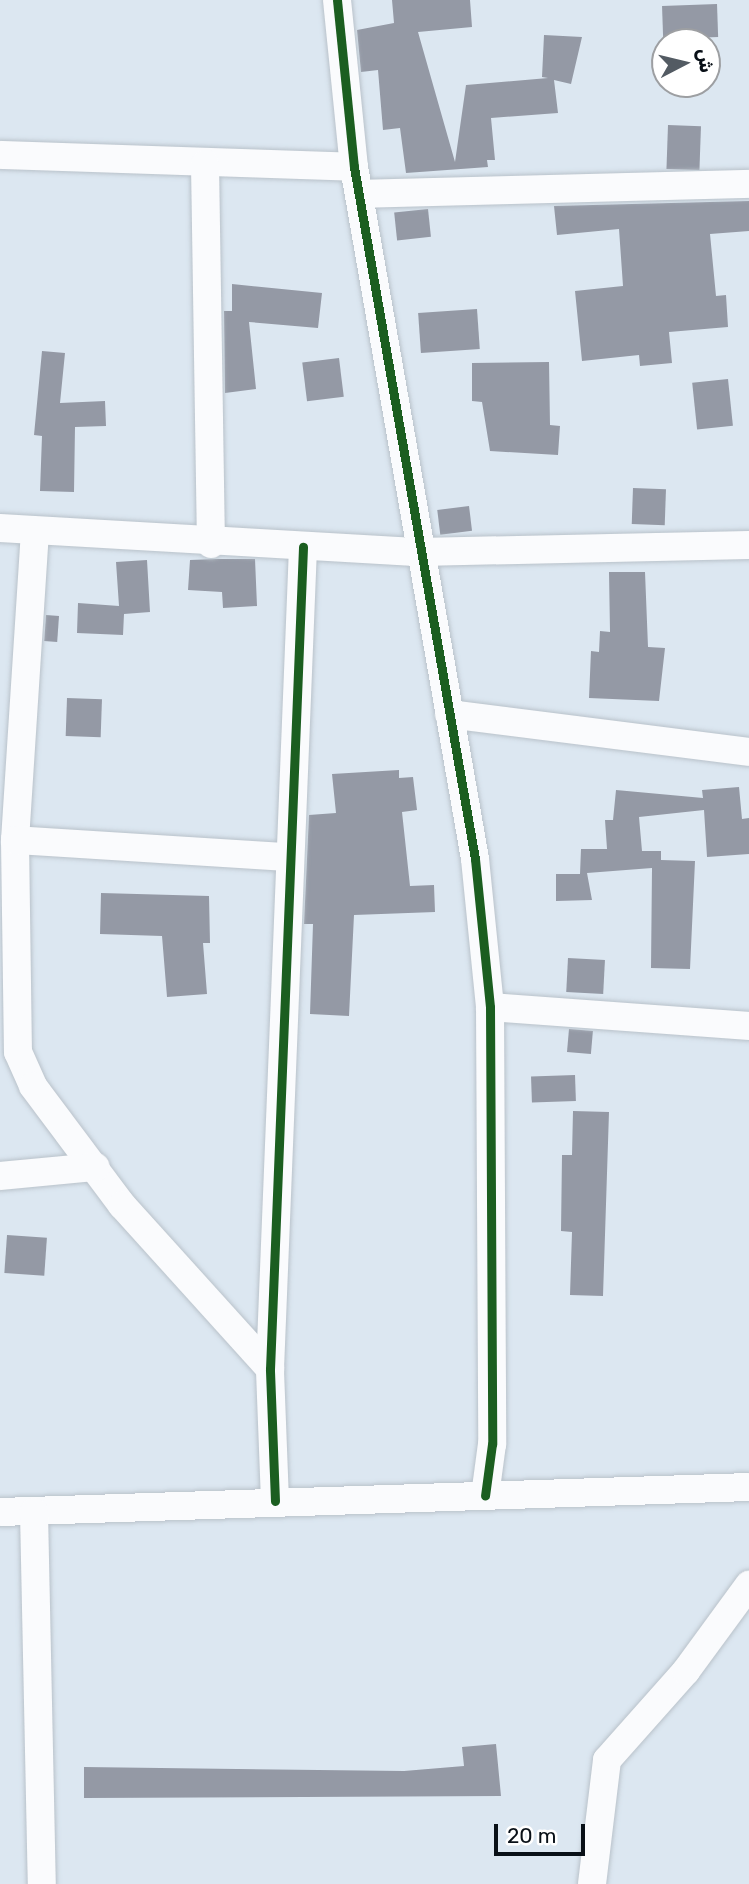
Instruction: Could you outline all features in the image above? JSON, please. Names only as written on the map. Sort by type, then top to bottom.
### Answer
[{"type":"street","points":[[337,0],[354,167],[419,552],[475,859],[490,1007],[492,1444],[485,1496]]},
{"type":"street","points":[[0,155],[354,167]]},
{"type":"street","points":[[205,164],[211,544]]},
{"type":"street","points":[[360,194],[749,184]]},
{"type":"street","points":[[0,528],[211,544],[419,552],[749,545]]},
{"type":"street","points":[[35,531],[15,840],[18,1052],[33,1086],[122,1205],[270,1369]]},
{"type":"street","points":[[275,1501],[270,1369],[303,547]]},
{"type":"street","points":[[449,714],[749,752]]},
{"type":"street","points":[[15,840],[289,857]]},
{"type":"street","points":[[490,1007],[749,1026]]},
{"type":"street","points":[[0,1176],[96,1167]]},
{"type":"street","points":[[0,1511],[749,1488]]},
{"type":"street","points":[[34,1512],[42,1884]]},
{"type":"street","points":[[592,1884],[607,1760],[686,1671],[749,1585]]},
{"type":"building","points":[[392,0],[470,0],[472,27],[418,32],[455,162],[466,85],[548,78],[542,77],[544,35],[582,37],[571,84],[554,80],[558,113],[491,118],[495,160],[487,160],[488,167],[406,173],[400,128],[383,130],[378,70],[361,72],[357,30],[394,23]]},
{"type":"building","points":[[717,4],[718,28],[663,28],[662,6]]},
{"type":"building","points":[[668,125],[701,126],[699,170],[666,169]]},
{"type":"building","points":[[749,201],[749,231],[710,234],[716,296],[726,295],[728,327],[669,332],[672,363],[640,366],[639,355],[582,361],[575,291],[623,286],[619,229],[557,235],[554,206]]},
{"type":"building","points":[[428,209],[431,237],[397,240],[394,213]]},
{"type":"building","points":[[232,284],[322,293],[318,328],[249,322],[256,389],[225,393],[224,311],[232,311]]},
{"type":"building","points":[[477,309],[480,349],[421,353],[418,313]]},
{"type":"building","points":[[42,351],[65,353],[60,403],[105,401],[106,426],[75,427],[74,492],[40,491],[42,436],[34,435]]},
{"type":"building","points":[[339,358],[344,397],[307,401],[302,363]]},
{"type":"building","points":[[549,362],[550,425],[560,426],[558,455],[490,451],[482,402],[472,401],[472,363]]},
{"type":"building","points":[[728,379],[733,426],[697,430],[692,383]]},
{"type":"building","points":[[633,488],[666,489],[665,525],[632,524]]},
{"type":"building","points":[[469,506],[472,531],[440,535],[437,510]]},
{"type":"building","points":[[255,559],[257,606],[223,608],[222,592],[188,590],[190,560]]},
{"type":"building","points":[[147,560],[150,612],[124,614],[123,635],[77,633],[78,603],[119,606],[116,562]]},
{"type":"building","points":[[609,572],[645,572],[648,647],[665,648],[659,701],[589,698],[591,651],[599,652],[600,631],[610,632]]},
{"type":"building","points":[[46,615],[59,616],[57,642],[44,641]]},
{"type":"building","points":[[67,698],[102,699],[101,737],[66,736]]},
{"type":"building","points":[[399,770],[399,778],[413,777],[417,810],[402,812],[410,886],[434,885],[435,912],[354,915],[349,1016],[310,1014],[313,924],[304,924],[309,815],[336,813],[332,774]]},
{"type":"building","points":[[739,787],[742,819],[749,818],[749,854],[707,857],[704,810],[639,817],[642,851],[661,851],[661,860],[695,861],[690,969],[651,968],[652,868],[587,873],[592,900],[556,901],[556,874],[580,874],[581,849],[607,849],[605,820],[613,820],[616,790],[703,798],[702,790]]},
{"type":"building","points":[[101,893],[209,896],[210,943],[203,943],[207,994],[167,997],[162,936],[100,934]]},
{"type":"building","points":[[568,958],[605,960],[603,994],[566,992]]},
{"type":"building","points":[[569,1029],[593,1031],[591,1054],[567,1052]]},
{"type":"building","points":[[575,1075],[576,1101],[532,1103],[531,1077]]},
{"type":"building","points":[[573,1111],[609,1112],[603,1296],[570,1295],[572,1232],[561,1231],[562,1155],[572,1155]]},
{"type":"building","points":[[7,1235],[47,1238],[44,1276],[4,1273]]},
{"type":"building","points":[[496,1744],[501,1796],[84,1798],[84,1767],[404,1771],[464,1766],[462,1747]]},
{"type":"cycle path","points":[[337,0],[354,167],[475,859],[490,1007],[492,1444],[485,1496]]},
{"type":"cycle path","points":[[275,1501],[270,1369],[303,547]]}]
